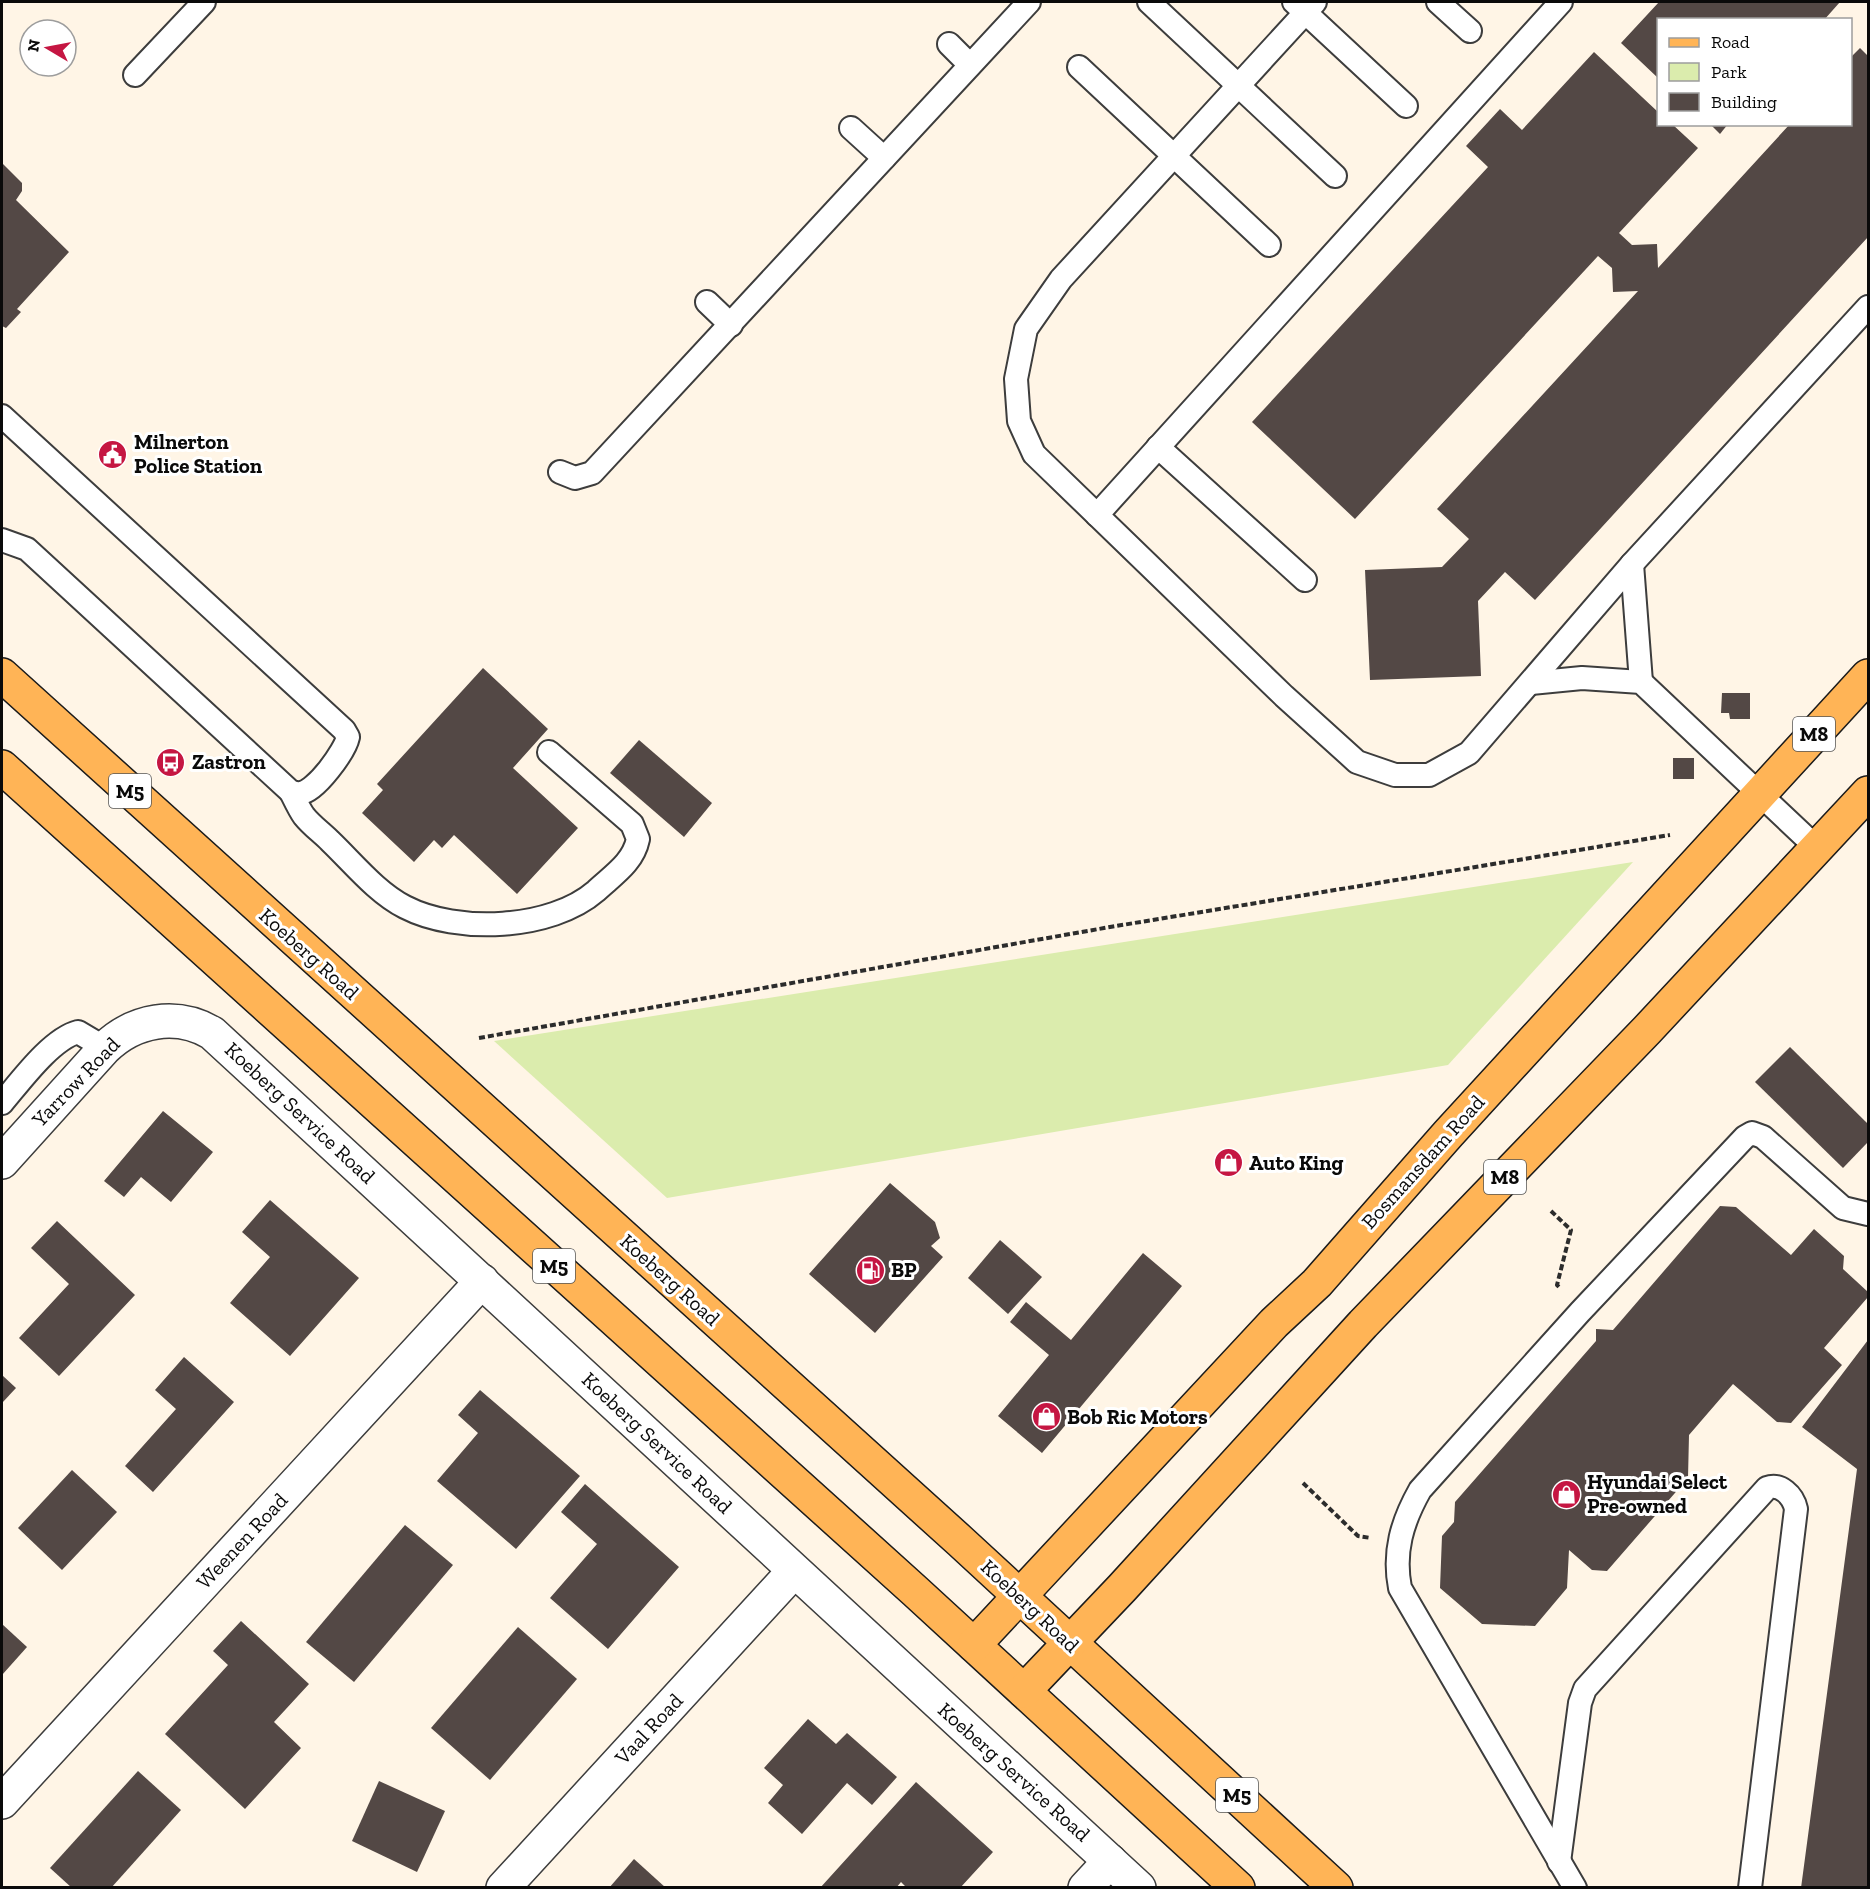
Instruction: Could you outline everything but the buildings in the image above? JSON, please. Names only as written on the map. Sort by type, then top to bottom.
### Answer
[{"type":"main road","name":"Koeberg Road","points":[[2,675],[960,1541],[1018,1597],[1137,1703],[1336,1887]]},
{"type":"main road","name":"Bosmansdam Road","points":[[974,1645],[1274,1323],[1317,1283],[1448,1134],[1869,676]]},
{"type":"main road","name":"M5","points":[[2,767],[974,1645],[1238,1887]]},
{"type":"main road","name":"M8","points":[[1023,1691],[1122,1588],[1363,1324],[1647,1030],[1869,793]]},
{"type":"street","name":"Yarrow Road","points":[[2,1162],[105,1048],[124,1033],[163,1021]]},
{"type":"street","name":"Koeberg Service Road","points":[[163,1021],[192,1024],[218,1038],[1139,1887]]},
{"type":"street","name":"Weenen Road","points":[[2,1802],[482,1281]]},
{"type":"street","name":"Vaal Road","points":[[503,1887],[795,1571]]},
{"type":"street","points":[[1084,1887],[1110,1861]]},
{"type":"lane","points":[[135,75],[204,2]]},
{"type":"lane","points":[[560,472],[575,478],[592,473],[1029,2]]},
{"type":"lane","points":[[1149,2],[1335,176]]},
{"type":"lane","points":[[1438,2],[1470,31]]},
{"type":"lane","points":[[1097,514],[1561,2]]},
{"type":"lane","points":[[1406,106],[1305,5],[1239,86],[1061,279],[1026,329],[1016,379],[1019,421],[1034,454],[1284,696],[1357,762],[1395,775],[1429,775],[1469,753],[1632,564],[1869,307]]},
{"type":"lane","points":[[948,44],[970,65]]},
{"type":"lane","points":[[1079,67],[1269,245]]},
{"type":"lane","points":[[851,128],[885,158]]},
{"type":"lane","points":[[707,302],[731,325]]},
{"type":"lane","points":[[2,416],[344,730],[348,737],[341,754],[310,788],[301,793],[291,792]]},
{"type":"lane","points":[[1158,447],[1305,580]]},
{"type":"lane","points":[[2,542],[27,549],[291,792],[304,816],[356,867],[404,907],[425,915],[488,925],[544,917],[588,898],[629,861],[638,839],[632,824],[549,752]]},
{"type":"lane","points":[[1632,564],[1641,682]]},
{"type":"lane","points":[[1531,683],[1582,678],[1641,682],[1818,849]]},
{"type":"lane","points":[[2,1103],[51,1049],[70,1034],[78,1032],[105,1048]]},
{"type":"lane","points":[[1575,1887],[1400,1588],[1396,1565],[1399,1542],[1407,1513],[1420,1490],[1580,1312],[1714,1168],[1752,1133],[1763,1137],[1843,1208],[1869,1214]]},
{"type":"lane","points":[[1559,1862],[1580,1703],[1585,1689],[1752,1504],[1767,1488],[1773,1485],[1779,1486],[1794,1501],[1796,1509],[1750,1887]]},
{"type":"path","points":[[478,1038],[1110,927],[1670,835]]},
{"type":"path","points":[[1551,1211],[1571,1230],[1557,1285],[1580,1312]]},
{"type":"path","points":[[1303,1483],[1358,1536],[1399,1542]]},
{"type":"green space","points":[[1633,862],[1448,1065],[667,1198],[494,1041]]},
{"type":"place","name":"Milnerton Police Station","points":[[113,454]]},
{"type":"place","name":"Zastron","points":[[171,762]]},
{"type":"place","name":"Auto King","points":[[1228,1163]]},
{"type":"place","name":"BP","points":[[870,1270]]},
{"type":"place","name":"Bob Ric Motors","points":[[1046,1417]]},
{"type":"place","name":"Hyundai Select Pre-owned","points":[[1566,1494]]}]
